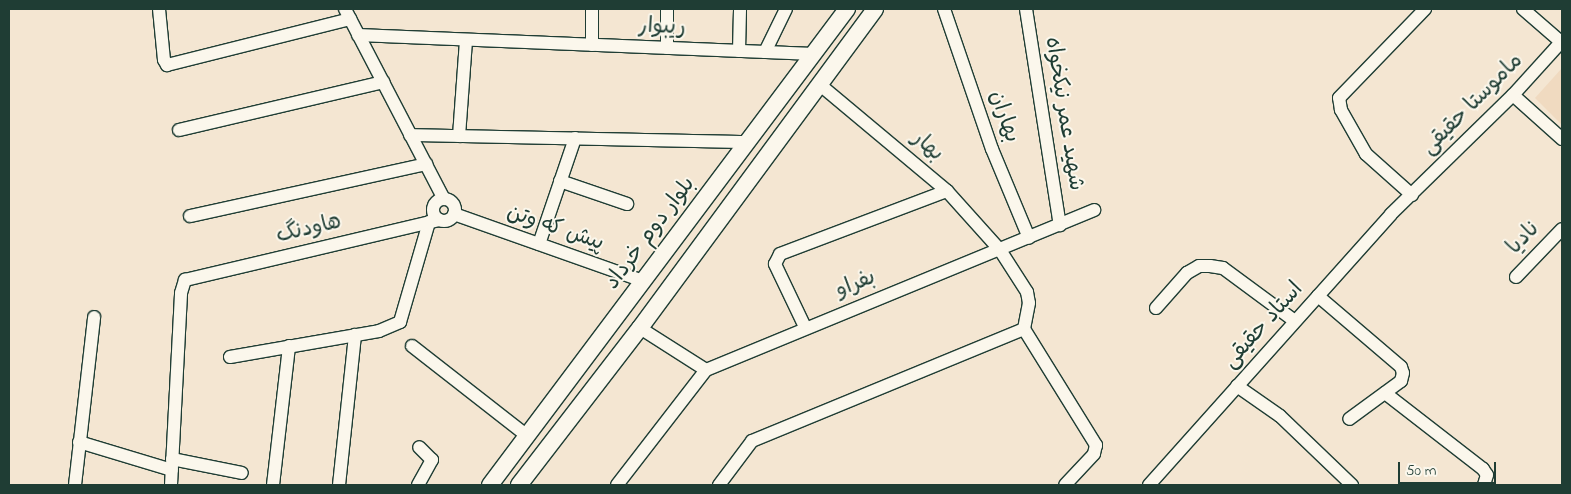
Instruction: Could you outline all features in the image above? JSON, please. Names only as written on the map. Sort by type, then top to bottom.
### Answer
[{"type":"street","points":[[159,9],[164,60],[167,64],[348,14],[444,199],[454,206],[454,214],[448,220],[434,221]]},
{"type":"street","points":[[592,9],[592,45]]},
{"type":"street","points":[[667,9],[667,48]]},
{"type":"street","points":[[739,51],[740,9]]},
{"type":"street","points":[[765,52],[786,9]]},
{"type":"street","name":"بلوار دوم خرداد","points":[[490,485],[847,9]]},
{"type":"street","name":"بلوار دوم خرداد","points":[[519,485],[640,328],[875,9]]},
{"type":"street","name":"بهاران","points":[[944,9],[992,149],[1029,238]]},
{"type":"street","name":"شهید عمر نیکخواه","points":[[1026,9],[1060,225]]},
{"type":"street","points":[[1412,195],[1366,154],[1341,110],[1338,98],[1425,9]]},
{"type":"street","points":[[1524,9],[1562,42]]},
{"type":"street","name":"ریبوار","points":[[358,35],[814,54]]},
{"type":"street","points":[[460,136],[466,40]]},
{"type":"street","name":"ماموستا حقیقی","points":[[1412,195],[1513,95],[1562,42]]},
{"type":"street","points":[[179,130],[383,82]]},
{"type":"street","name":"بهار","points":[[819,84],[947,191],[1000,250],[1027,292],[1029,303],[1024,329]]},
{"type":"street","points":[[1513,95],[1562,139]]},
{"type":"street","points":[[410,134],[748,142]]},
{"type":"street","points":[[539,244],[575,138]]},
{"type":"street","points":[[190,216],[426,164]]},
{"type":"street","points":[[560,181],[627,204]]},
{"type":"street","points":[[805,327],[775,264],[780,254],[947,191]]},
{"type":"street","name":"استاد حقیقی","points":[[1148,485],[1391,214],[1412,195]]},
{"type":"street","points":[[230,357],[394,326],[404,318],[434,221],[434,206],[444,199]]},
{"type":"street","name":"بفراو","points":[[706,370],[805,327],[1000,250],[1094,210]]},
{"type":"street","name":"پیش که وتن","points":[[454,214],[643,281]]},
{"type":"street","name":"هاودنگ","points":[[172,464],[181,287],[188,278],[434,221]]},
{"type":"street","name":"نادیا","points":[[1516,277],[1562,228]]},
{"type":"street","points":[[1156,308],[1187,273],[1199,266],[1210,266],[1223,268],[1295,321]]},
{"type":"street","points":[[1318,296],[1401,367],[1403,373],[1401,381],[1349,418]]},
{"type":"street","points":[[75,485],[78,442],[94,317]]},
{"type":"street","points":[[617,485],[706,370],[640,328]]},
{"type":"street","points":[[720,485],[752,441],[1024,329],[1096,445],[1094,454],[1065,485]]},
{"type":"street","points":[[339,485],[354,335]]},
{"type":"street","points":[[273,485],[289,346]]},
{"type":"street","points":[[412,346],[527,436]]},
{"type":"street","points":[[1237,386],[1280,416],[1352,485]]},
{"type":"street","points":[[1385,394],[1483,469],[1487,475],[1484,485]]},
{"type":"street","points":[[78,442],[172,464],[242,473]]},
{"type":"street","points":[[418,485],[432,460],[419,447]]},
{"type":"street","points":[[171,485],[172,464]]},
{"type":"shaded area","points":[[1562,68],[1562,125],[1535,98]]}]
